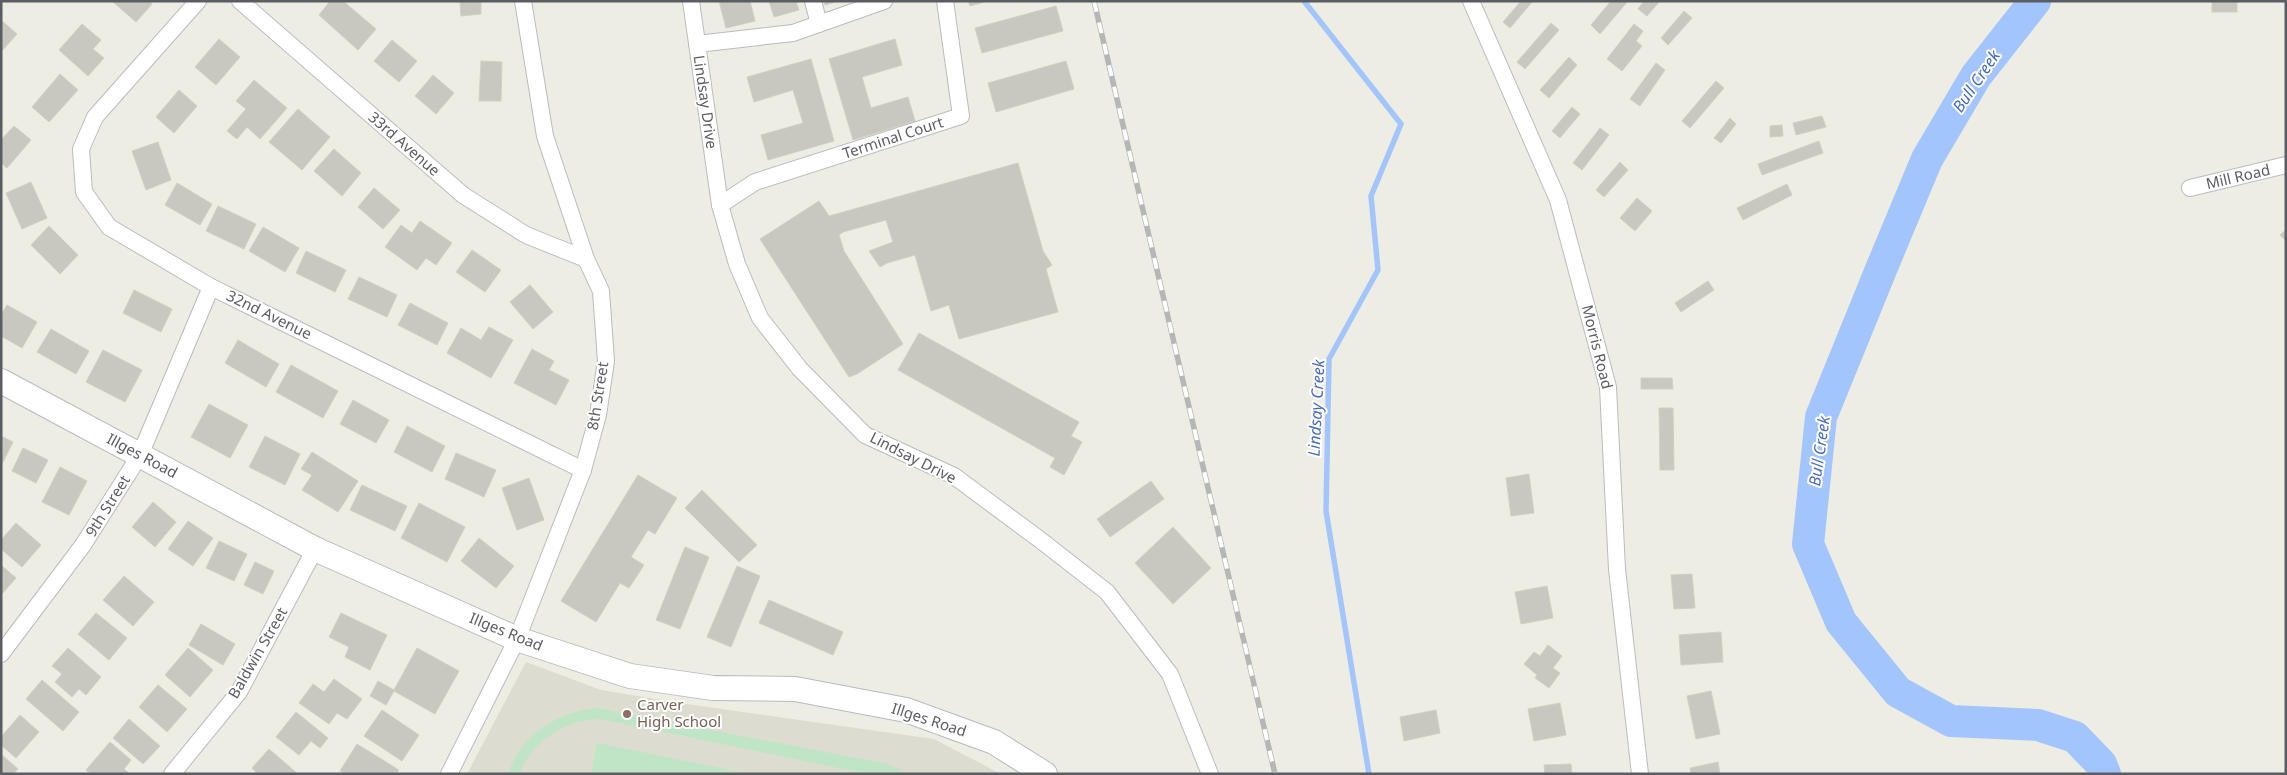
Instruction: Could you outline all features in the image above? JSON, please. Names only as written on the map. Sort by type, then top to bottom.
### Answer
[{"type":"street","name":"32nd Avenue","points":[[198,1],[95,117],[81,149],[84,192],[109,227],[211,287],[583,470]]},
{"type":"street","name":"33rd Avenue","points":[[240,1],[464,195],[526,235],[586,259]]},
{"type":"street","name":"8th Street","points":[[448,774],[517,639],[583,470],[598,415],[606,361],[601,291],[586,259],[545,136],[523,1]]},
{"type":"street","name":"Lindsay Drive","points":[[691,1],[720,205],[737,264],[760,318],[800,370],[865,434],[954,476],[1107,592],[1170,674],[1210,774]]},
{"type":"street","points":[[813,1],[819,24]]},
{"type":"street","points":[[697,44],[793,33],[884,1]]},
{"type":"street","name":"Terminal Court","points":[[720,205],[754,182],[961,116],[945,1]]},
{"type":"street","name":"Morris Road","points":[[1471,1],[1558,200],[1608,386],[1617,569],[1640,774]]},
{"type":"street","name":"Mill Road","points":[[2190,188],[2286,166]]},
{"type":"street","name":"9th Street","points":[[1,654],[83,545],[140,455],[211,287]]},
{"type":"street","name":"Illges Road","points":[[1,380],[315,549],[517,639],[630,676],[713,688],[795,689],[906,710],[994,742],[1045,774]]},
{"type":"street","name":"Baldwin Street","points":[[172,774],[239,692],[315,549]]},
{"type":"shaded area","name":"Carver High School","points":[[526,662],[601,690],[934,739],[1001,774],[467,774]]},
{"type":"green space","points":[[597,708],[888,764],[908,774],[868,774],[600,719],[575,723],[551,734],[532,752],[520,774],[508,774],[522,747],[543,728],[568,714]]},
{"type":"green space","points":[[597,743],[750,774],[591,774]]},
{"type":"building","points":[[112,1],[149,1],[152,4],[136,22]]},
{"type":"building","points":[[330,1],[343,1],[376,29],[358,50],[319,15]]},
{"type":"building","points":[[449,1],[481,1],[481,14],[461,16],[460,2]]},
{"type":"building","points":[[719,1],[750,1],[755,21],[726,28]]},
{"type":"building","points":[[769,1],[796,1],[799,10],[774,17]]},
{"type":"building","points":[[824,1],[838,1],[825,5]]},
{"type":"building","points":[[968,1],[988,1],[970,6]]},
{"type":"building","points":[[1521,1],[1533,1],[1510,28],[1503,22]]},
{"type":"building","points":[[1611,1],[1628,1],[1600,34],[1591,25]]},
{"type":"building","points":[[1644,1],[1660,1],[1647,16],[1638,9]]},
{"type":"building","points":[[2212,1],[2237,1],[2237,12],[2212,12]]},
{"type":"building","points":[[1056,6],[1063,31],[982,53],[975,28]]},
{"type":"building","points":[[1684,11],[1692,18],[1668,45],[1661,38]]},
{"type":"building","points":[[1,20],[17,34],[1,52]]},
{"type":"building","points":[[1551,23],[1559,30],[1525,69],[1517,62]]},
{"type":"building","points":[[82,24],[101,40],[93,49],[104,58],[88,76],[59,50]]},
{"type":"building","points":[[1634,24],[1643,31],[1636,41],[1642,46],[1622,71],[1607,59]]},
{"type":"building","points":[[219,39],[240,57],[216,85],[195,67]]},
{"type":"building","points":[[895,39],[902,65],[862,77],[871,108],[908,97],[915,121],[853,140],[829,59]]},
{"type":"building","points":[[392,40],[417,61],[399,82],[374,61]]},
{"type":"building","points":[[1569,57],[1577,65],[1549,98],[1540,90]]},
{"type":"building","points":[[811,59],[834,141],[768,160],[761,135],[803,123],[793,90],[754,102],[747,77]]},
{"type":"building","points":[[481,61],[502,62],[501,101],[479,101]]},
{"type":"building","points":[[1066,61],[1074,89],[996,112],[988,83]]},
{"type":"building","points":[[1656,63],[1665,70],[1640,106],[1630,99]]},
{"type":"building","points":[[60,74],[78,90],[49,122],[32,107]]},
{"type":"building","points":[[433,75],[454,93],[436,114],[415,96]]},
{"type":"building","points":[[254,80],[287,108],[260,139],[247,127],[237,139],[227,131],[246,109],[236,101]]},
{"type":"building","points":[[1716,81],[1724,88],[1690,128],[1682,121]]},
{"type":"building","points":[[179,90],[197,106],[174,133],[156,117]]},
{"type":"building","points":[[1572,107],[1580,114],[1560,138],[1552,131]]},
{"type":"building","points":[[298,109],[330,137],[302,170],[269,142]]},
{"type":"building","points":[[1822,116],[1826,127],[1796,135],[1793,123]]},
{"type":"building","points":[[1730,118],[1736,124],[1721,143],[1714,138]]},
{"type":"building","points":[[1782,125],[1783,136],[1770,137],[1770,126]]},
{"type":"building","points":[[14,126],[31,140],[7,168],[1,163],[1,140]]},
{"type":"building","points":[[1600,128],[1609,135],[1582,170],[1573,163]]},
{"type":"building","points":[[1819,141],[1823,153],[1762,175],[1758,164]]},
{"type":"building","points":[[158,142],[171,180],[146,190],[132,151]]},
{"type":"building","points":[[334,149],[361,173],[342,196],[314,171]]},
{"type":"building","points":[[1620,162],[1628,170],[1604,197],[1596,190]]},
{"type":"building","points":[[1018,163],[1043,251],[1052,265],[1046,269],[1058,312],[959,339],[949,305],[931,311],[915,255],[887,263],[880,267],[869,251],[893,242],[886,220],[843,232],[839,235],[844,251],[903,344],[857,374],[849,377],[760,239],[819,201],[829,216]]},
{"type":"building","points":[[31,182],[47,218],[22,229],[6,193]]},
{"type":"building","points":[[177,183],[212,204],[200,225],[165,205]]},
{"type":"building","points":[[1787,184],[1792,195],[1743,220],[1737,208]]},
{"type":"building","points":[[374,188],[400,210],[383,229],[358,207]]},
{"type":"building","points":[[1637,198],[1652,211],[1635,231],[1620,218]]},
{"type":"building","points":[[218,206],[256,224],[244,249],[206,231]]},
{"type":"building","points":[[420,221],[452,243],[436,265],[426,258],[417,270],[385,247],[401,225],[412,233]]},
{"type":"building","points":[[49,226],[78,255],[60,274],[31,245]]},
{"type":"building","points":[[263,227],[299,248],[285,272],[249,251]]},
{"type":"building","points":[[2286,230],[2286,241],[2280,235]]},
{"type":"building","points":[[472,250],[501,270],[485,292],[456,272]]},
{"type":"building","points":[[306,251],[346,270],[335,292],[296,273]]},
{"type":"building","points":[[359,277],[397,295],[387,317],[348,299]]},
{"type":"building","points":[[1708,281],[1714,290],[1681,312],[1675,303]]},
{"type":"building","points":[[530,285],[553,312],[533,329],[510,302]]},
{"type":"building","points":[[134,290],[172,309],[161,332],[123,313]]},
{"type":"building","points":[[410,303],[448,323],[437,345],[398,325]]},
{"type":"building","points":[[7,305],[37,322],[22,348],[1,336],[1,315]]},
{"type":"building","points":[[489,327],[513,340],[491,378],[447,353],[461,328],[481,340]]},
{"type":"building","points":[[51,329],[89,351],[76,374],[37,352]]},
{"type":"building","points":[[919,333],[1079,422],[1071,436],[1082,442],[1064,475],[1050,467],[1055,458],[898,370]]},
{"type":"building","points":[[238,340],[279,364],[266,387],[225,363]]},
{"type":"building","points":[[532,349],[554,361],[549,370],[569,380],[556,405],[514,383]]},
{"type":"building","points":[[103,350],[142,370],[125,402],[86,382]]},
{"type":"building","points":[[291,365],[338,391],[323,418],[276,392]]},
{"type":"building","points":[[1641,378],[1672,378],[1673,389],[1641,389]]},
{"type":"building","points":[[353,400],[389,420],[376,443],[340,424]]},
{"type":"building","points":[[209,404],[248,425],[230,458],[191,437]]},
{"type":"building","points":[[1659,408],[1673,408],[1674,470],[1660,470]]},
{"type":"building","points":[[407,426],[445,446],[432,472],[394,452]]},
{"type":"building","points":[[1,436],[13,442],[1,466]]},
{"type":"building","points":[[265,436],[300,454],[285,485],[249,467]]},
{"type":"building","points":[[23,448],[48,460],[36,483],[12,471]]},
{"type":"building","points":[[312,452],[358,481],[338,512],[302,490],[312,475],[301,469]]},
{"type":"building","points":[[456,453],[496,470],[484,497],[445,479]]},
{"type":"building","points":[[60,467],[87,481],[69,515],[42,502]]},
{"type":"building","points":[[1529,474],[1534,513],[1511,516],[1506,478]]},
{"type":"building","points":[[638,475],[677,498],[655,534],[648,530],[631,557],[644,565],[629,588],[620,583],[596,622],[561,601]]},
{"type":"building","points":[[529,478],[544,520],[517,530],[502,488]]},
{"type":"building","points":[[1151,481],[1164,499],[1110,537],[1097,519]]},
{"type":"building","points":[[362,485],[407,506],[395,531],[350,510]]},
{"type":"building","points":[[702,490],[757,545],[739,562],[685,508]]},
{"type":"building","points":[[153,502],[176,522],[155,547],[132,527]]},
{"type":"building","points":[[419,503],[465,527],[447,562],[401,538]]},
{"type":"building","points":[[188,521],[213,538],[193,566],[168,549]]},
{"type":"building","points":[[16,523],[41,545],[22,567],[1,549],[1,540]]},
{"type":"building","points":[[1173,527],[1211,568],[1173,604],[1135,563]]},
{"type":"building","points":[[479,538],[514,566],[496,588],[461,561]]},
{"type":"building","points":[[219,541],[247,554],[234,581],[206,568]]},
{"type":"building","points":[[685,547],[709,557],[680,629],[656,620]]},
{"type":"building","points":[[255,562],[274,571],[263,594],[244,585]]},
{"type":"building","points":[[1,565],[16,578],[1,595]]},
{"type":"building","points":[[737,566],[760,576],[731,647],[707,637]]},
{"type":"building","points":[[1692,574],[1695,608],[1674,609],[1671,575]]},
{"type":"building","points":[[124,576],[154,602],[133,626],[103,600]]},
{"type":"building","points":[[1547,586],[1553,618],[1521,624],[1515,592]]},
{"type":"building","points":[[769,600],[843,632],[833,655],[759,623]]},
{"type":"building","points":[[96,613],[127,638],[109,660],[78,634]]},
{"type":"building","points":[[341,613],[387,635],[370,670],[345,657],[349,647],[329,637]]},
{"type":"building","points":[[201,624],[235,644],[223,665],[189,645]]},
{"type":"building","points":[[1721,632],[1723,662],[1681,665],[1679,635]]},
{"type":"building","points":[[1548,645],[1562,656],[1553,668],[1560,673],[1549,688],[1535,678],[1537,675],[1524,664],[1534,652],[1540,656]]},
{"type":"building","points":[[68,648],[101,677],[86,695],[79,689],[72,697],[55,682],[62,674],[52,666]]},
{"type":"building","points":[[188,648],[213,670],[190,697],[165,675]]},
{"type":"building","points":[[417,648],[459,671],[435,714],[394,691],[386,705],[370,696],[378,681],[394,690]]},
{"type":"building","points":[[334,679],[362,699],[347,719],[337,713],[329,724],[299,703],[313,684],[324,692]]},
{"type":"building","points":[[42,680],[79,712],[63,731],[26,699]]},
{"type":"building","points":[[158,685],[187,709],[167,732],[139,707]]},
{"type":"building","points":[[1711,691],[1720,734],[1696,739],[1687,696]]},
{"type":"building","points":[[1560,703],[1566,735],[1534,741],[1528,709]]},
{"type":"building","points":[[382,710],[419,735],[402,761],[364,736]]},
{"type":"building","points":[[1436,710],[1440,733],[1404,741],[1400,717]]},
{"type":"building","points":[[296,712],[328,738],[320,748],[311,741],[299,755],[276,737]]},
{"type":"building","points":[[20,715],[39,732],[16,758],[1,745],[1,737]]},
{"type":"building","points":[[129,719],[160,746],[143,764],[113,738]]},
{"type":"building","points":[[110,742],[131,760],[124,769],[130,774],[91,774],[86,770]]},
{"type":"building","points":[[357,744],[399,770],[396,774],[345,774],[340,771]]},
{"type":"building","points":[[269,749],[298,774],[258,774],[252,768]]},
{"type":"building","points":[[1,754],[18,769],[13,774],[1,774]]},
{"type":"building","points":[[1718,762],[1720,774],[1691,774],[1690,768]]},
{"type":"building","points":[[1571,764],[1572,774],[1545,774],[1544,765]]},
{"type":"waterway","name":"Lindsay Creek","points":[[1304,1],[1401,124],[1371,196],[1378,270],[1329,359],[1326,511],[1369,774]]},
{"type":"waterway","name":"Bull Creek","points":[[2035,1],[1976,76],[1927,159],[1821,417],[1808,544],[1841,622],[1898,692],[1951,721],[2038,725],[2075,737],[2101,764],[2105,774]]},
{"type":"railway","points":[[1094,1],[1275,774]]},
{"type":"place","name":"Carver High School","points":[[627,714]]}]
